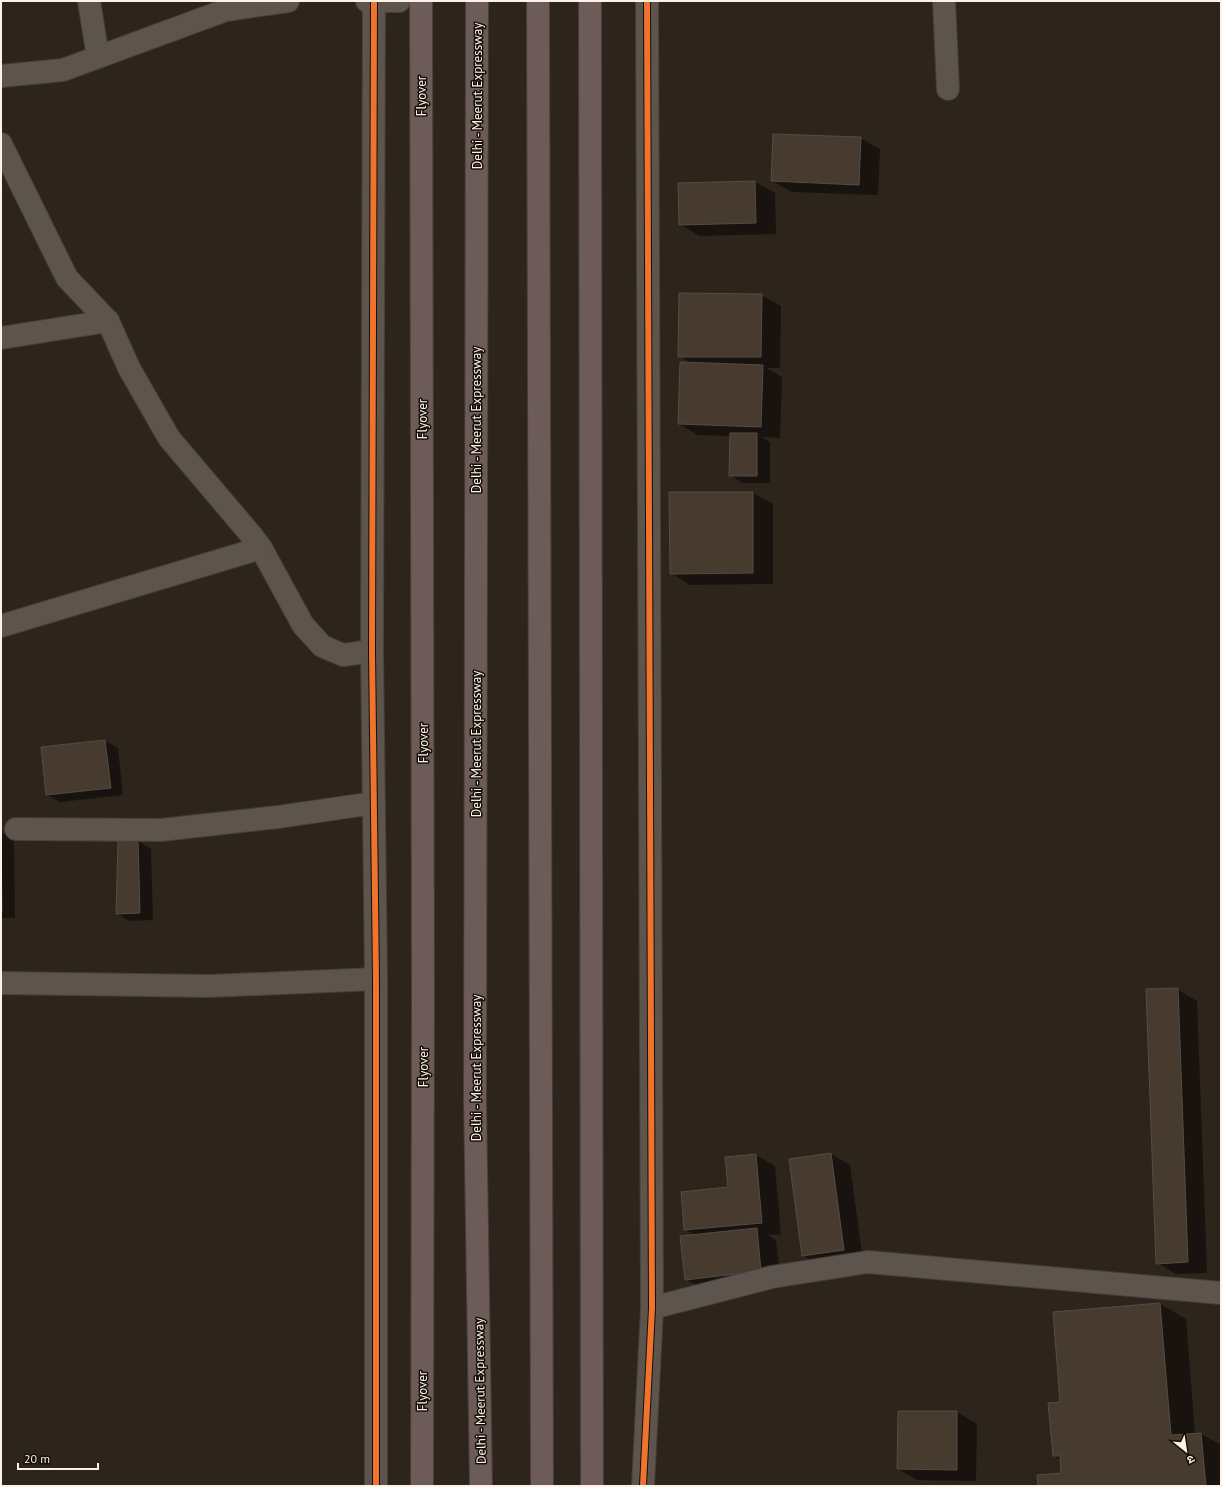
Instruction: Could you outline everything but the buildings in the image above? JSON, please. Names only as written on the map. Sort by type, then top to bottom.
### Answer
[{"type":"highway","name":"Flyover","points":[[421,1],[423,960],[422,1486]]},
{"type":"highway","name":"Delhi - Meerut Expressway","points":[[477,1],[475,1100],[481,1486]]},
{"type":"highway","points":[[538,1],[542,1486]]},
{"type":"highway","points":[[590,1],[592,1486]]},
{"type":"street","points":[[89,1],[98,57]]},
{"type":"street","points":[[1,76],[63,70],[226,10],[288,1]]},
{"type":"street","points":[[376,1486],[376,979],[372,651],[372,1],[400,1]]},
{"type":"street","points":[[643,1486],[652,1308],[647,1]]},
{"type":"street","points":[[944,1],[948,89]]},
{"type":"street","points":[[1,144],[67,278],[108,321],[129,368],[169,438],[261,548],[303,625],[322,646],[343,655],[372,651]]},
{"type":"street","points":[[1,338],[108,321]]},
{"type":"street","points":[[1,626],[261,548]]},
{"type":"street","points":[[16,829],[161,830],[278,817],[374,803]]},
{"type":"street","points":[[1,983],[210,986],[376,979]]},
{"type":"street","points":[[652,1308],[772,1277],[868,1262],[1221,1293]]},
{"type":"cycle path","points":[[374,1],[372,651],[376,979],[376,1486]]},
{"type":"cycle path","points":[[643,1486],[652,1308],[647,1]]}]
